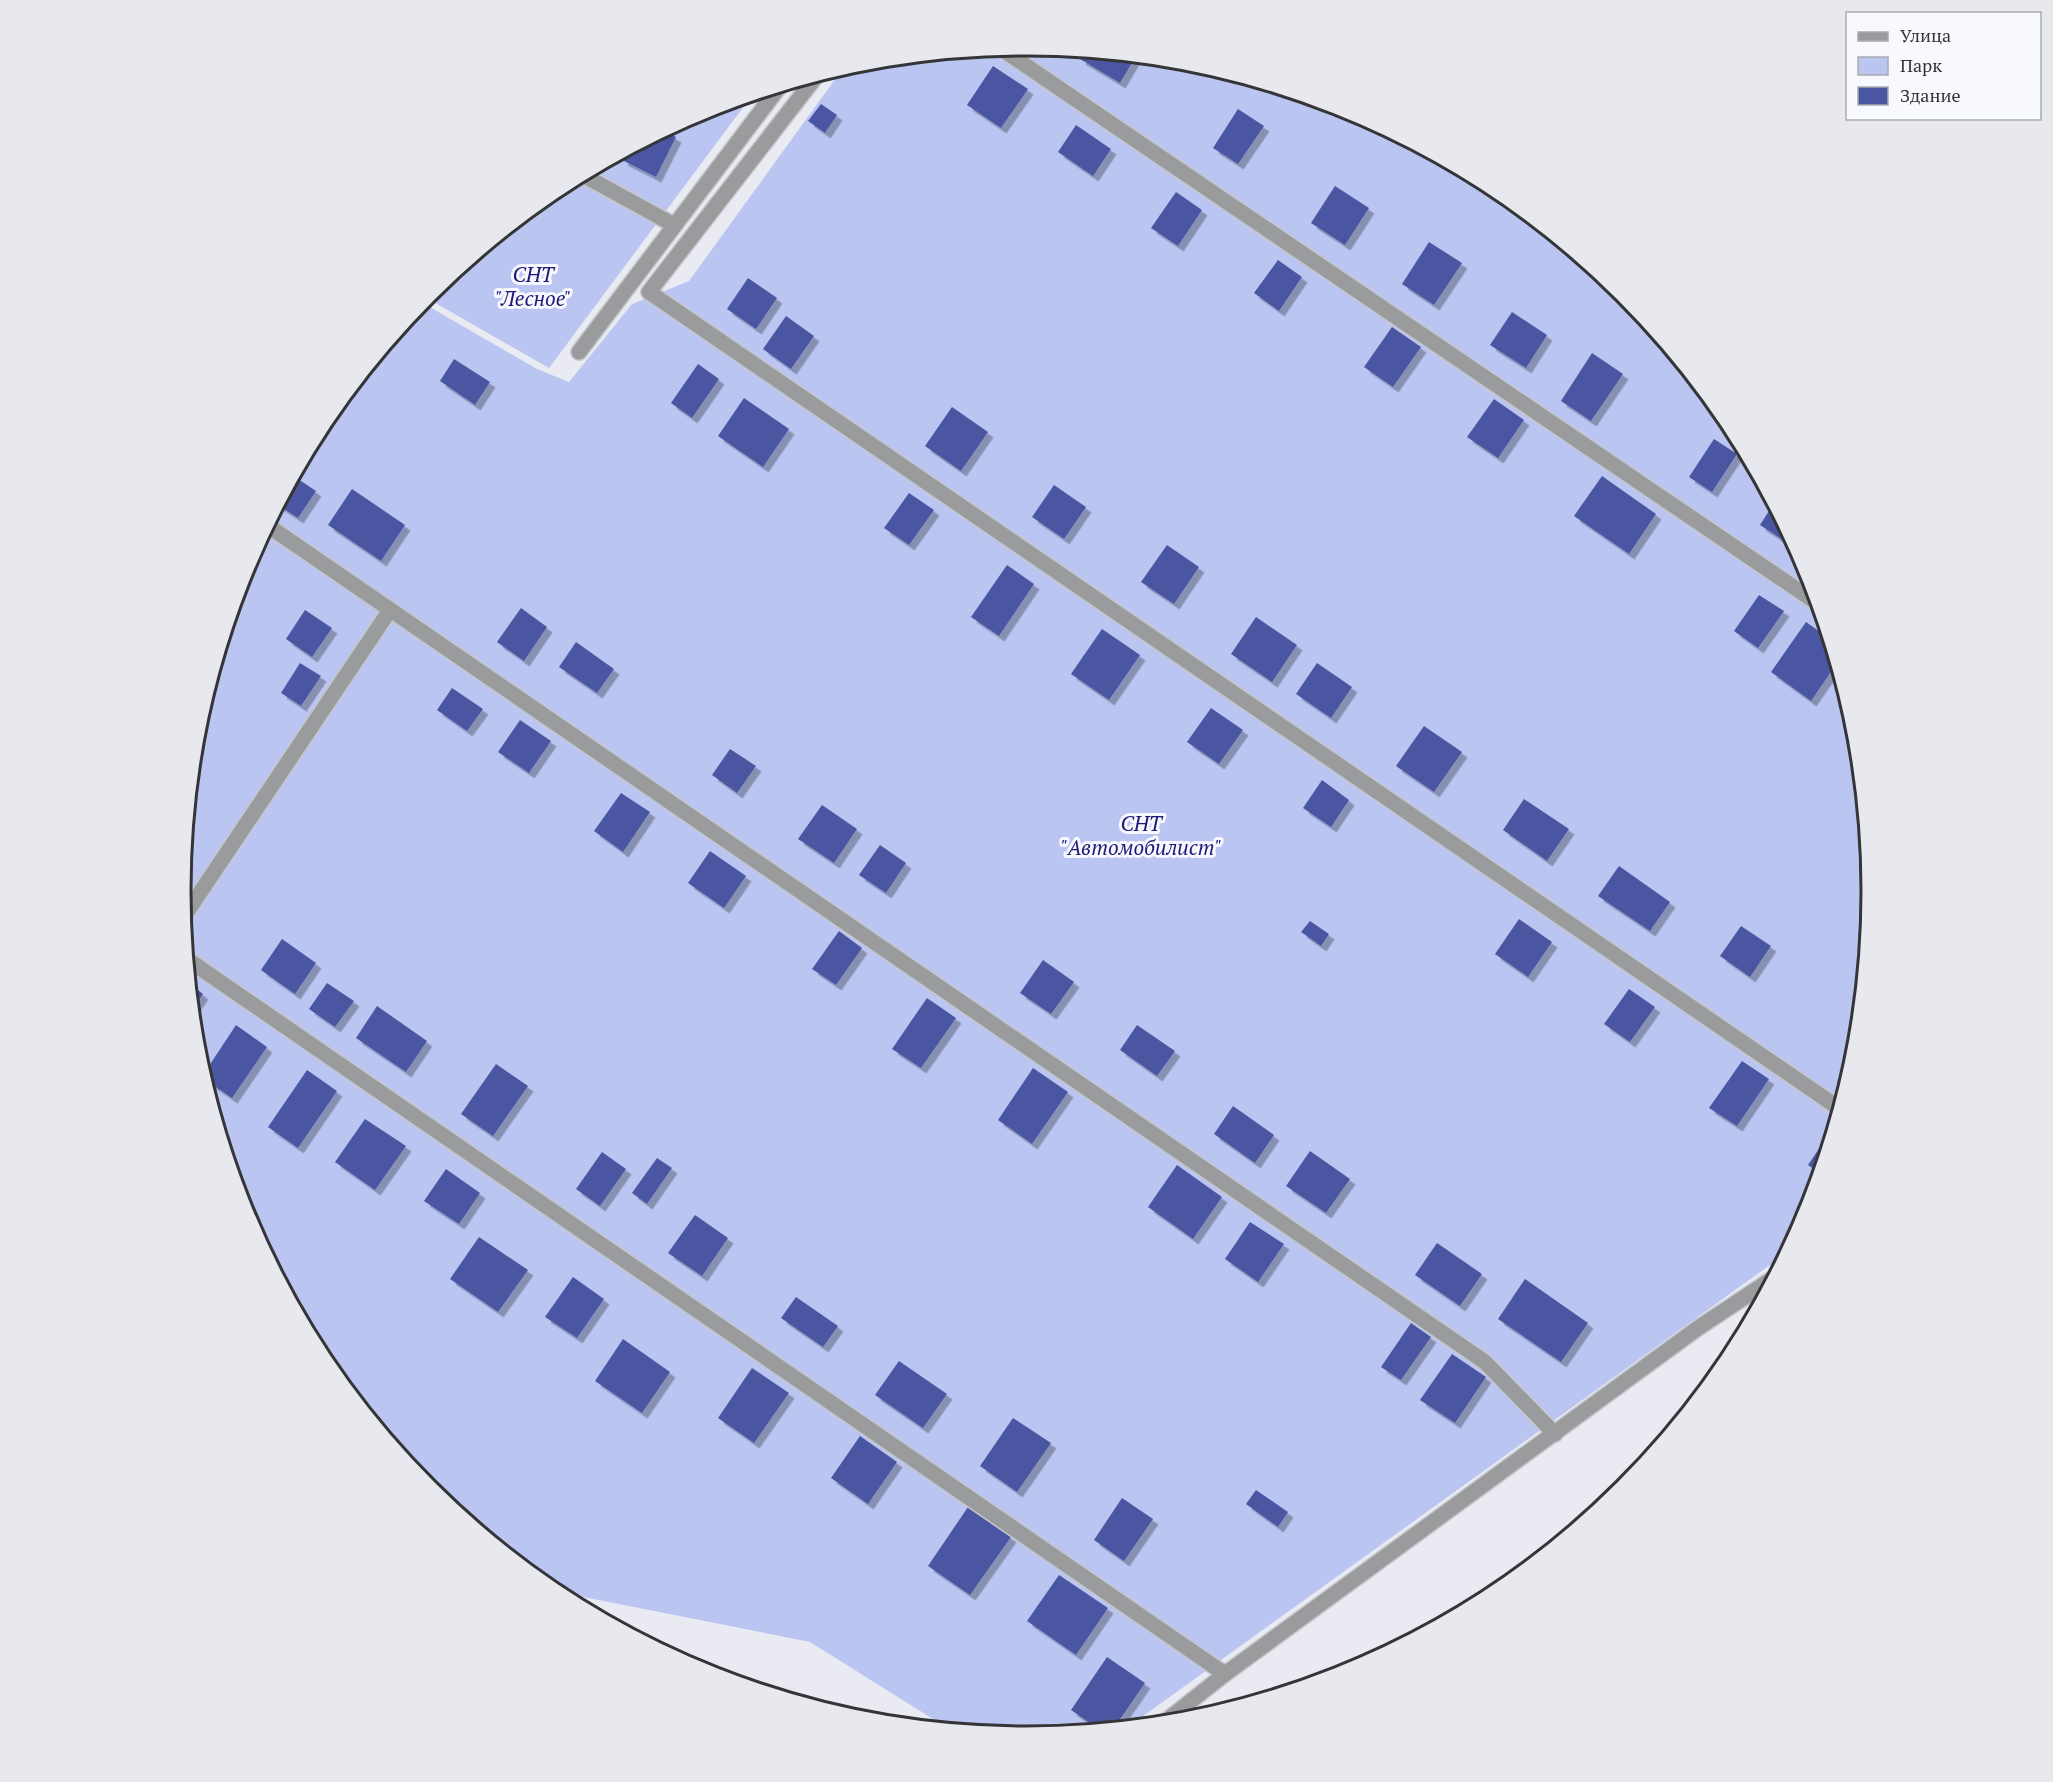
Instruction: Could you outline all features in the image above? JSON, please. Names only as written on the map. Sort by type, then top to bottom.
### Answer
[{"type":"street","points":[[1012,56],[1808,597]]},
{"type":"street","points":[[810,84],[649,292],[1835,1104]]},
{"type":"street","points":[[579,352],[773,95]]},
{"type":"street","points":[[590,179],[674,225]]},
{"type":"street","points":[[273,529],[1485,1362],[1555,1434]]},
{"type":"street","points":[[192,905],[390,610]]},
{"type":"street","points":[[195,964],[1225,1674]]},
{"type":"street","points":[[1177,1712],[1225,1674],[1698,1328],[1763,1285]]},
{"type":"green space","name":"СНТ \"Автомобилист\"","points":[[1026,56],[1081,57],[1136,63],[1243,84],[1346,119],[1444,167],[1491,196],[1535,228],[1617,300],[1655,340],[1689,382],[1750,473],[1776,521],[1818,622],[1834,675],[1855,782],[1862,891],[1860,946],[1855,1000],[1834,1107],[1818,1160],[1776,1260],[1140,1718],[1081,1725],[1026,1726],[972,1725],[936,1721],[810,1642],[578,1596],[518,1554],[476,1519],[398,1442],[364,1400],[303,1309],[277,1261],[235,1160],[219,1107],[198,1000],[191,891],[193,836],[198,782],[219,675],[235,622],[277,521],[303,473],[364,382],[398,340],[429,307],[537,369],[569,382],[632,304],[689,281],[836,78],[917,63],[972,57]]},
{"type":"green space","name":"СНТ \"Лесное\"","points":[[745,105],[549,368],[434,302],[518,228],[562,196],[609,167],[657,142]]},
{"type":"building","points":[[1081,57],[1132,63],[1120,83],[1080,59]]},
{"type":"building","points":[[993,66],[1028,89],[1001,128],[967,105]]},
{"type":"building","points":[[821,104],[837,115],[825,133],[808,121]]},
{"type":"building","points":[[1238,109],[1264,126],[1238,164],[1213,148]]},
{"type":"building","points":[[1076,125],[1111,149],[1093,176],[1058,152]]},
{"type":"building","points":[[672,135],[676,137],[656,177],[622,160]]},
{"type":"building","points":[[1335,186],[1369,208],[1345,245],[1311,223]]},
{"type":"building","points":[[1176,192],[1202,210],[1178,246],[1151,228]]},
{"type":"building","points":[[1429,242],[1462,263],[1434,305],[1402,284]]},
{"type":"building","points":[[1278,260],[1302,277],[1279,311],[1254,293]]},
{"type":"building","points":[[748,278],[777,298],[756,329],[727,309]]},
{"type":"building","points":[[1512,312],[1547,335],[1526,368],[1490,345]]},
{"type":"building","points":[[786,316],[814,336],[791,369],[763,349]]},
{"type":"building","points":[[1392,327],[1421,347],[1393,387],[1364,367]]},
{"type":"building","points":[[1592,353],[1623,374],[1591,421],[1561,401]]},
{"type":"building","points":[[454,359],[490,382],[475,405],[440,381]]},
{"type":"building","points":[[698,364],[719,379],[692,418],[671,403]]},
{"type":"building","points":[[744,398],[789,429],[763,467],[718,436]]},
{"type":"building","points":[[1494,399],[1524,420],[1498,458],[1467,437]]},
{"type":"building","points":[[952,407],[988,432],[961,471],[925,446]]},
{"type":"building","points":[[1714,439],[1737,454],[1712,492],[1689,477]]},
{"type":"building","points":[[1602,476],[1656,514],[1629,554],[1574,516]]},
{"type":"building","points":[[299,480],[316,491],[298,518],[284,509]]},
{"type":"building","points":[[1054,485],[1086,507],[1064,539],[1032,517]]},
{"type":"building","points":[[352,489],[405,525],[381,561],[328,525]]},
{"type":"building","points":[[909,493],[934,510],[909,545],[884,528]]},
{"type":"building","points":[[1770,510],[1785,541],[1760,525]]},
{"type":"building","points":[[1167,545],[1199,567],[1174,604],[1141,582]]},
{"type":"building","points":[[1007,565],[1034,584],[999,636],[971,617]]},
{"type":"building","points":[[1759,595],[1784,611],[1758,648],[1734,631]]},
{"type":"building","points":[[521,608],[547,627],[524,661],[497,642]]},
{"type":"building","points":[[305,610],[332,628],[312,657],[286,639]]},
{"type":"building","points":[[1256,617],[1297,645],[1272,682],[1231,654]]},
{"type":"building","points":[[1806,622],[1821,633],[1832,670],[1811,701],[1771,672]]},
{"type":"building","points":[[1102,629],[1140,655],[1109,700],[1071,674]]},
{"type":"building","points":[[576,642],[614,669],[597,693],[559,667]]},
{"type":"building","points":[[300,663],[321,676],[301,706],[281,693]]},
{"type":"building","points":[[1317,663],[1352,687],[1331,718],[1296,694]]},
{"type":"building","points":[[452,688],[483,709],[467,731],[437,710]]},
{"type":"building","points":[[1211,708],[1243,730],[1219,764],[1187,742]]},
{"type":"building","points":[[520,720],[551,741],[529,773],[498,752]]},
{"type":"building","points":[[1424,726],[1462,752],[1434,792],[1396,766]]},
{"type":"building","points":[[730,749],[756,766],[737,793],[712,775]]},
{"type":"building","points":[[1322,780],[1349,800],[1331,827],[1303,808]]},
{"type":"building","points":[[621,793],[650,812],[623,852],[594,831]]},
{"type":"building","points":[[1524,799],[1569,829],[1547,861],[1503,830]]},
{"type":"building","points":[[822,805],[857,829],[834,863],[798,839]]},
{"type":"building","points":[[880,845],[906,863],[886,893],[859,875]]},
{"type":"building","points":[[710,851],[746,876],[724,908],[688,883]]},
{"type":"building","points":[[1619,866],[1670,902],[1650,931],[1598,896]]},
{"type":"building","points":[[1519,919],[1552,942],[1528,977],[1495,954]]},
{"type":"building","points":[[1310,921],[1329,934],[1321,946],[1301,932]]},
{"type":"building","points":[[1741,926],[1771,946],[1750,977],[1720,956]]},
{"type":"building","points":[[839,931],[862,948],[836,985],[812,969]]},
{"type":"building","points":[[282,939],[316,963],[295,994],[261,970]]},
{"type":"building","points":[[1043,960],[1074,982],[1051,1014],[1020,993]]},
{"type":"building","points":[[327,983],[354,1001],[335,1027],[309,1009]]},
{"type":"building","points":[[197,989],[203,994],[198,1001]]},
{"type":"building","points":[[1629,989],[1655,1007],[1630,1042],[1604,1024]]},
{"type":"building","points":[[927,998],[956,1018],[921,1068],[892,1049]]},
{"type":"building","points":[[377,1006],[427,1041],[406,1072],[356,1038]]},
{"type":"building","points":[[236,1025],[267,1047],[232,1098],[214,1086],[210,1065]]},
{"type":"building","points":[[1137,1025],[1175,1051],[1157,1076],[1120,1050]]},
{"type":"building","points":[[1742,1061],[1769,1079],[1737,1126],[1709,1108]]},
{"type":"building","points":[[496,1064],[528,1086],[493,1136],[461,1114]]},
{"type":"building","points":[[1033,1068],[1068,1092],[1032,1144],[998,1120]]},
{"type":"building","points":[[307,1070],[337,1091],[298,1148],[268,1127]]},
{"type":"building","points":[[1233,1106],[1274,1135],[1255,1163],[1214,1134]]},
{"type":"building","points":[[365,1119],[406,1146],[375,1190],[335,1162]]},
{"type":"building","points":[[1823,1142],[1814,1169],[1808,1165]]},
{"type":"building","points":[[1310,1151],[1350,1179],[1326,1213],[1286,1186]]},
{"type":"building","points":[[602,1152],[626,1169],[600,1206],[576,1189]]},
{"type":"building","points":[[657,1158],[672,1168],[647,1204],[632,1193]]},
{"type":"building","points":[[1177,1165],[1222,1197],[1193,1239],[1148,1207]]},
{"type":"building","points":[[446,1169],[480,1193],[459,1224],[424,1201]]},
{"type":"building","points":[[695,1215],[728,1238],[702,1276],[668,1253]]},
{"type":"building","points":[[1250,1222],[1284,1244],[1258,1282],[1225,1259]]},
{"type":"building","points":[[479,1237],[528,1270],[498,1312],[450,1279]]},
{"type":"building","points":[[1437,1243],[1482,1274],[1460,1306],[1415,1275]]},
{"type":"building","points":[[573,1277],[604,1299],[577,1338],[545,1317]]},
{"type":"building","points":[[1525,1279],[1588,1323],[1561,1362],[1498,1319]]},
{"type":"building","points":[[796,1297],[838,1326],[823,1347],[781,1318]]},
{"type":"building","points":[[1411,1323],[1431,1337],[1401,1380],[1381,1367]]},
{"type":"building","points":[[623,1339],[670,1372],[642,1413],[595,1381]]},
{"type":"building","points":[[1452,1354],[1486,1377],[1455,1423],[1420,1400]]},
{"type":"building","points":[[899,1361],[947,1394],[923,1428],[875,1395]]},
{"type":"building","points":[[752,1368],[789,1393],[754,1443],[718,1418]]},
{"type":"building","points":[[1013,1418],[1051,1443],[1017,1492],[980,1466]]},
{"type":"building","points":[[860,1436],[897,1462],[868,1504],[831,1478]]},
{"type":"building","points":[[1256,1490],[1288,1512],[1278,1527],[1246,1504]]},
{"type":"building","points":[[1122,1498],[1153,1519],[1124,1561],[1094,1540]]},
{"type":"building","points":[[968,1507],[1011,1537],[970,1595],[928,1566]]},
{"type":"building","points":[[1059,1575],[1108,1608],[1076,1655],[1027,1621]]},
{"type":"building","points":[[1107,1657],[1145,1683],[1119,1721],[1091,1724],[1071,1710]]}]
